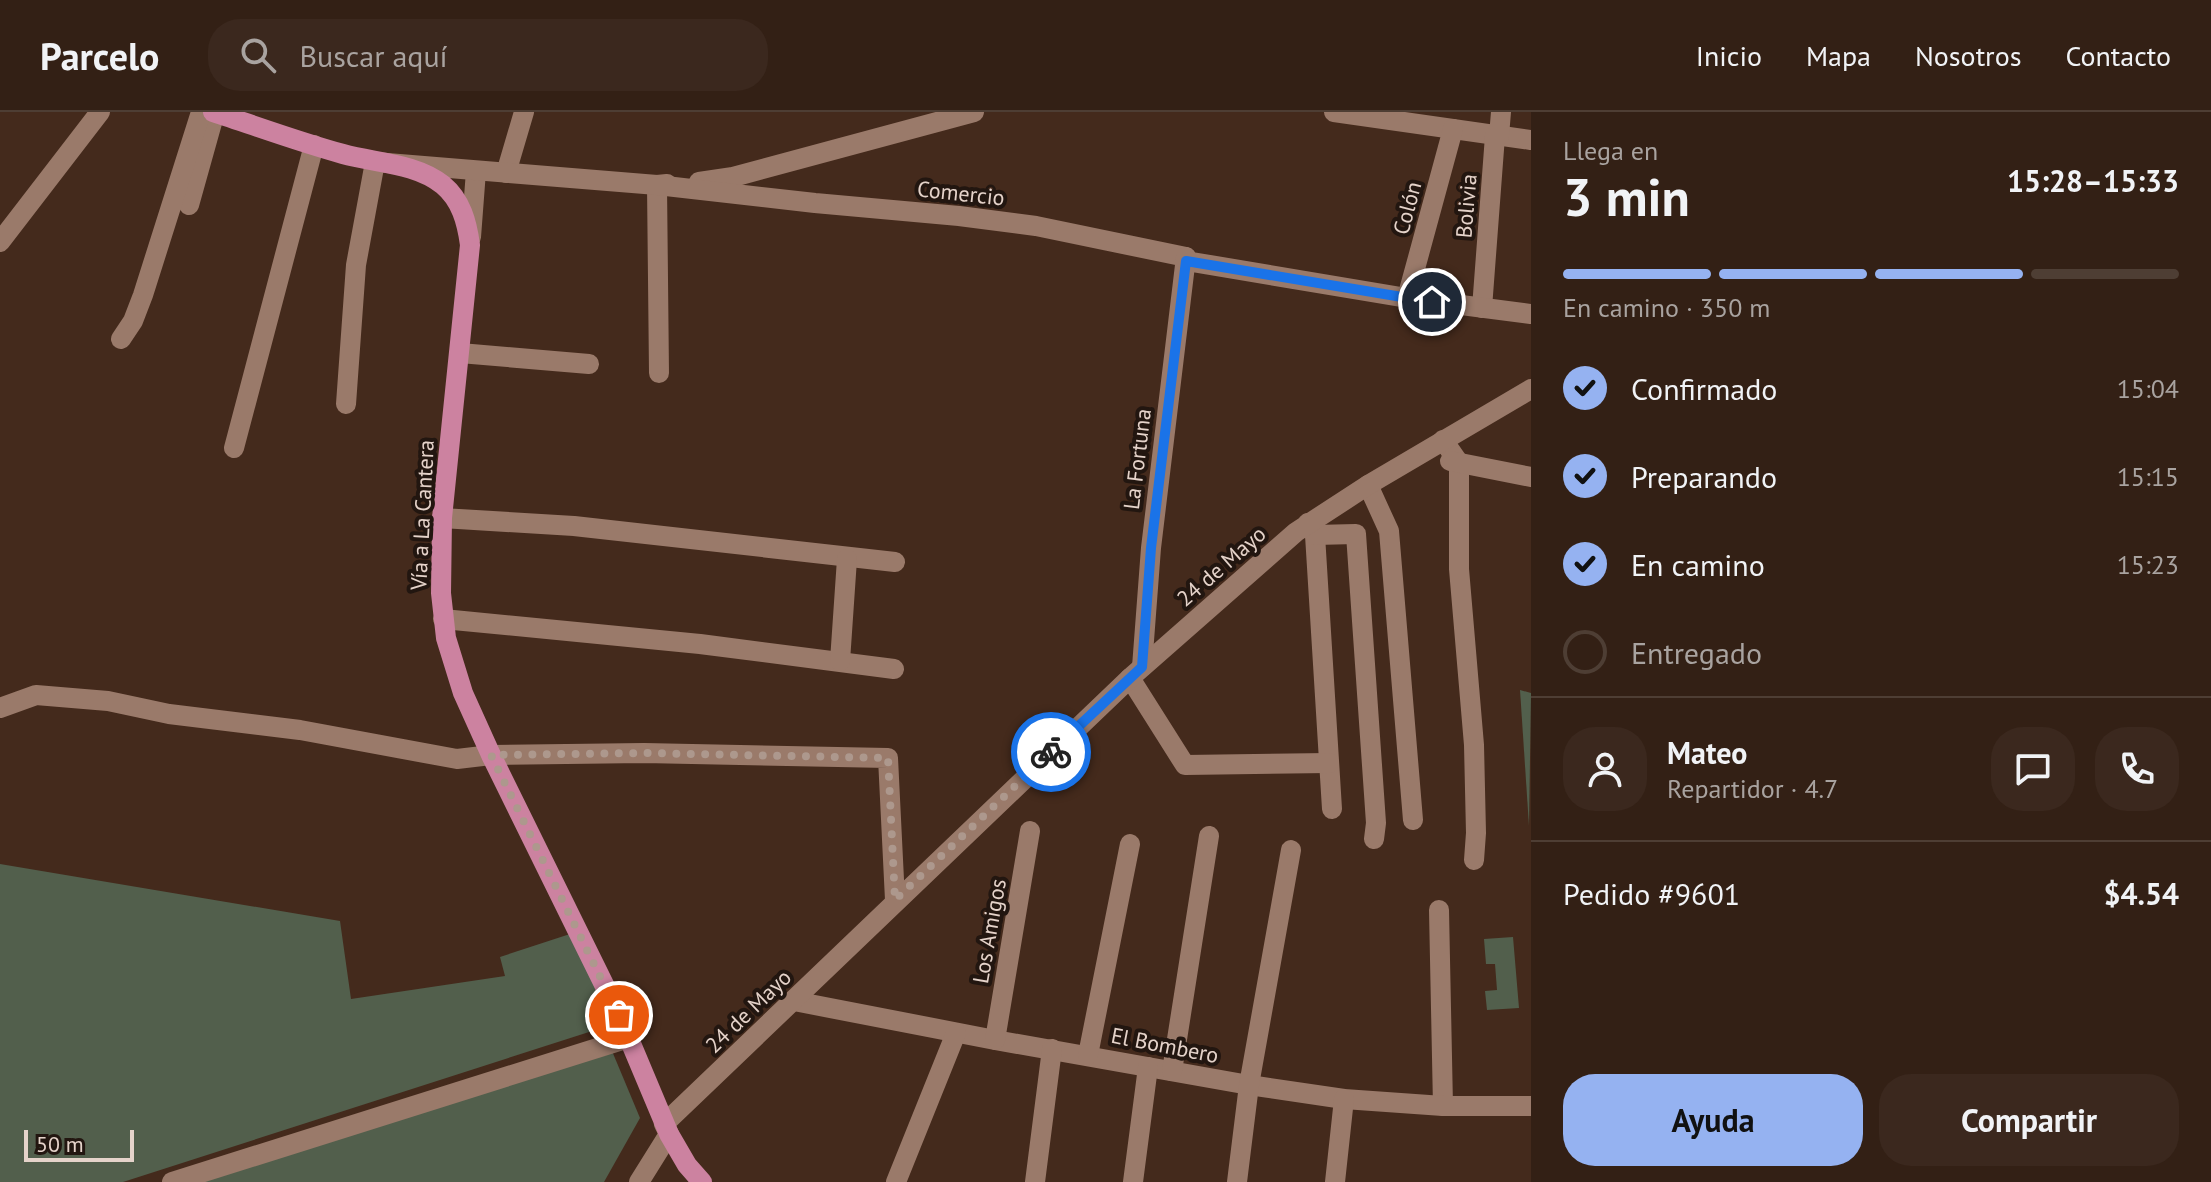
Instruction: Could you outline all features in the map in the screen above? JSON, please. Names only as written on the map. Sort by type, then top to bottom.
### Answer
[{"type":"main road","name":"Vía a La Cantera","points":[[214,112],[314,145],[421,172],[443,185],[458,203],[470,245],[442,518],[440,564],[443,619],[457,675],[491,755],[629,1038],[667,1129],[687,1165],[702,1182]]},
{"type":"street","points":[[0,242],[100,112]]},
{"type":"street","points":[[121,339],[133,321],[143,295],[201,112]]},
{"type":"street","points":[[189,205],[214,112]]},
{"type":"street","points":[[506,173],[524,112]]},
{"type":"street","points":[[659,373],[657,185],[712,181],[974,112]]},
{"type":"street","points":[[1334,112],[1531,140]]},
{"type":"street","name":"Bolivia","points":[[1482,308],[1501,112]]},
{"type":"street","name":"Colón","points":[[1407,298],[1453,129]]},
{"type":"street","points":[[234,448],[314,145]]},
{"type":"street","points":[[346,404],[356,265],[375,162]]},
{"type":"street","name":"Comercio","points":[[375,162],[657,185],[1036,226],[1186,257],[1186,261],[1407,298],[1531,314]]},
{"type":"street","points":[[769,198],[763,186],[764,179],[774,164]]},
{"type":"street","points":[[470,245],[476,171]]},
{"type":"street","name":"La Fortuna","points":[[1136,672],[1186,261]]},
{"type":"street","points":[[460,353],[589,364]]},
{"type":"street","name":"24 de Mayo","points":[[639,1182],[667,1129],[895,900],[1136,672],[1368,485],[1529,389]]},
{"type":"street","points":[[1443,440],[1459,463],[1459,569],[1474,745],[1474,860]]},
{"type":"street","points":[[1418,455],[1531,477]]},
{"type":"street","points":[[1368,485],[1389,531],[1413,820]]},
{"type":"street","points":[[442,518],[574,526],[895,562]]},
{"type":"street","points":[[1332,809],[1311,529],[1356,534],[1376,823],[1374,839]]},
{"type":"street","points":[[840,661],[847,559]]},
{"type":"street","points":[[443,619],[700,644],[894,669]]},
{"type":"street","points":[[1136,672],[1185,765],[1329,763]]},
{"type":"street","points":[[0,708],[36,695],[93,700],[169,714],[300,730],[457,759],[491,755],[644,753],[888,758],[895,900]]},
{"type":"street","name":"Los Amigos","points":[[995,1040],[1030,831]]},
{"type":"street","points":[[1172,1071],[1209,836]]},
{"type":"street","points":[[1088,1055],[1130,844]]},
{"type":"street","points":[[1237,1182],[1249,1085],[1291,850]]},
{"type":"street","points":[[1439,910],[1443,1106]]},
{"type":"street","name":"El Bombero","points":[[794,1001],[995,1040],[1344,1099],[1443,1106],[1531,1106]]},
{"type":"street","points":[[896,1182],[956,1033]]},
{"type":"street","points":[[172,1182],[629,1038]]},
{"type":"street","points":[[1035,1182],[1052,1049]]},
{"type":"street","points":[[1133,1182],[1148,1067]]},
{"type":"street","points":[[1335,1182],[1344,1099]]},
{"type":"green space","points":[[1520,690],[1531,693],[1529,826]]},
{"type":"green space","points":[[0,864],[340,921],[351,999],[505,976],[500,957],[570,934],[614,1024],[123,1182],[0,1182]]},
{"type":"green space","points":[[1513,937],[1519,1008],[1487,1010],[1485,991],[1497,990],[1495,964],[1486,964],[1484,939]]},
{"type":"green space","points":[[612,1051],[640,1118],[604,1182],[201,1182]]},
{"type":"way so far","points":[[619,1015],[491,755],[644,753],[888,758],[895,900],[1051,752]]},
{"type":"route","points":[[1051,752],[1142,667],[1151,548],[1186,261],[1432,302]]}]
